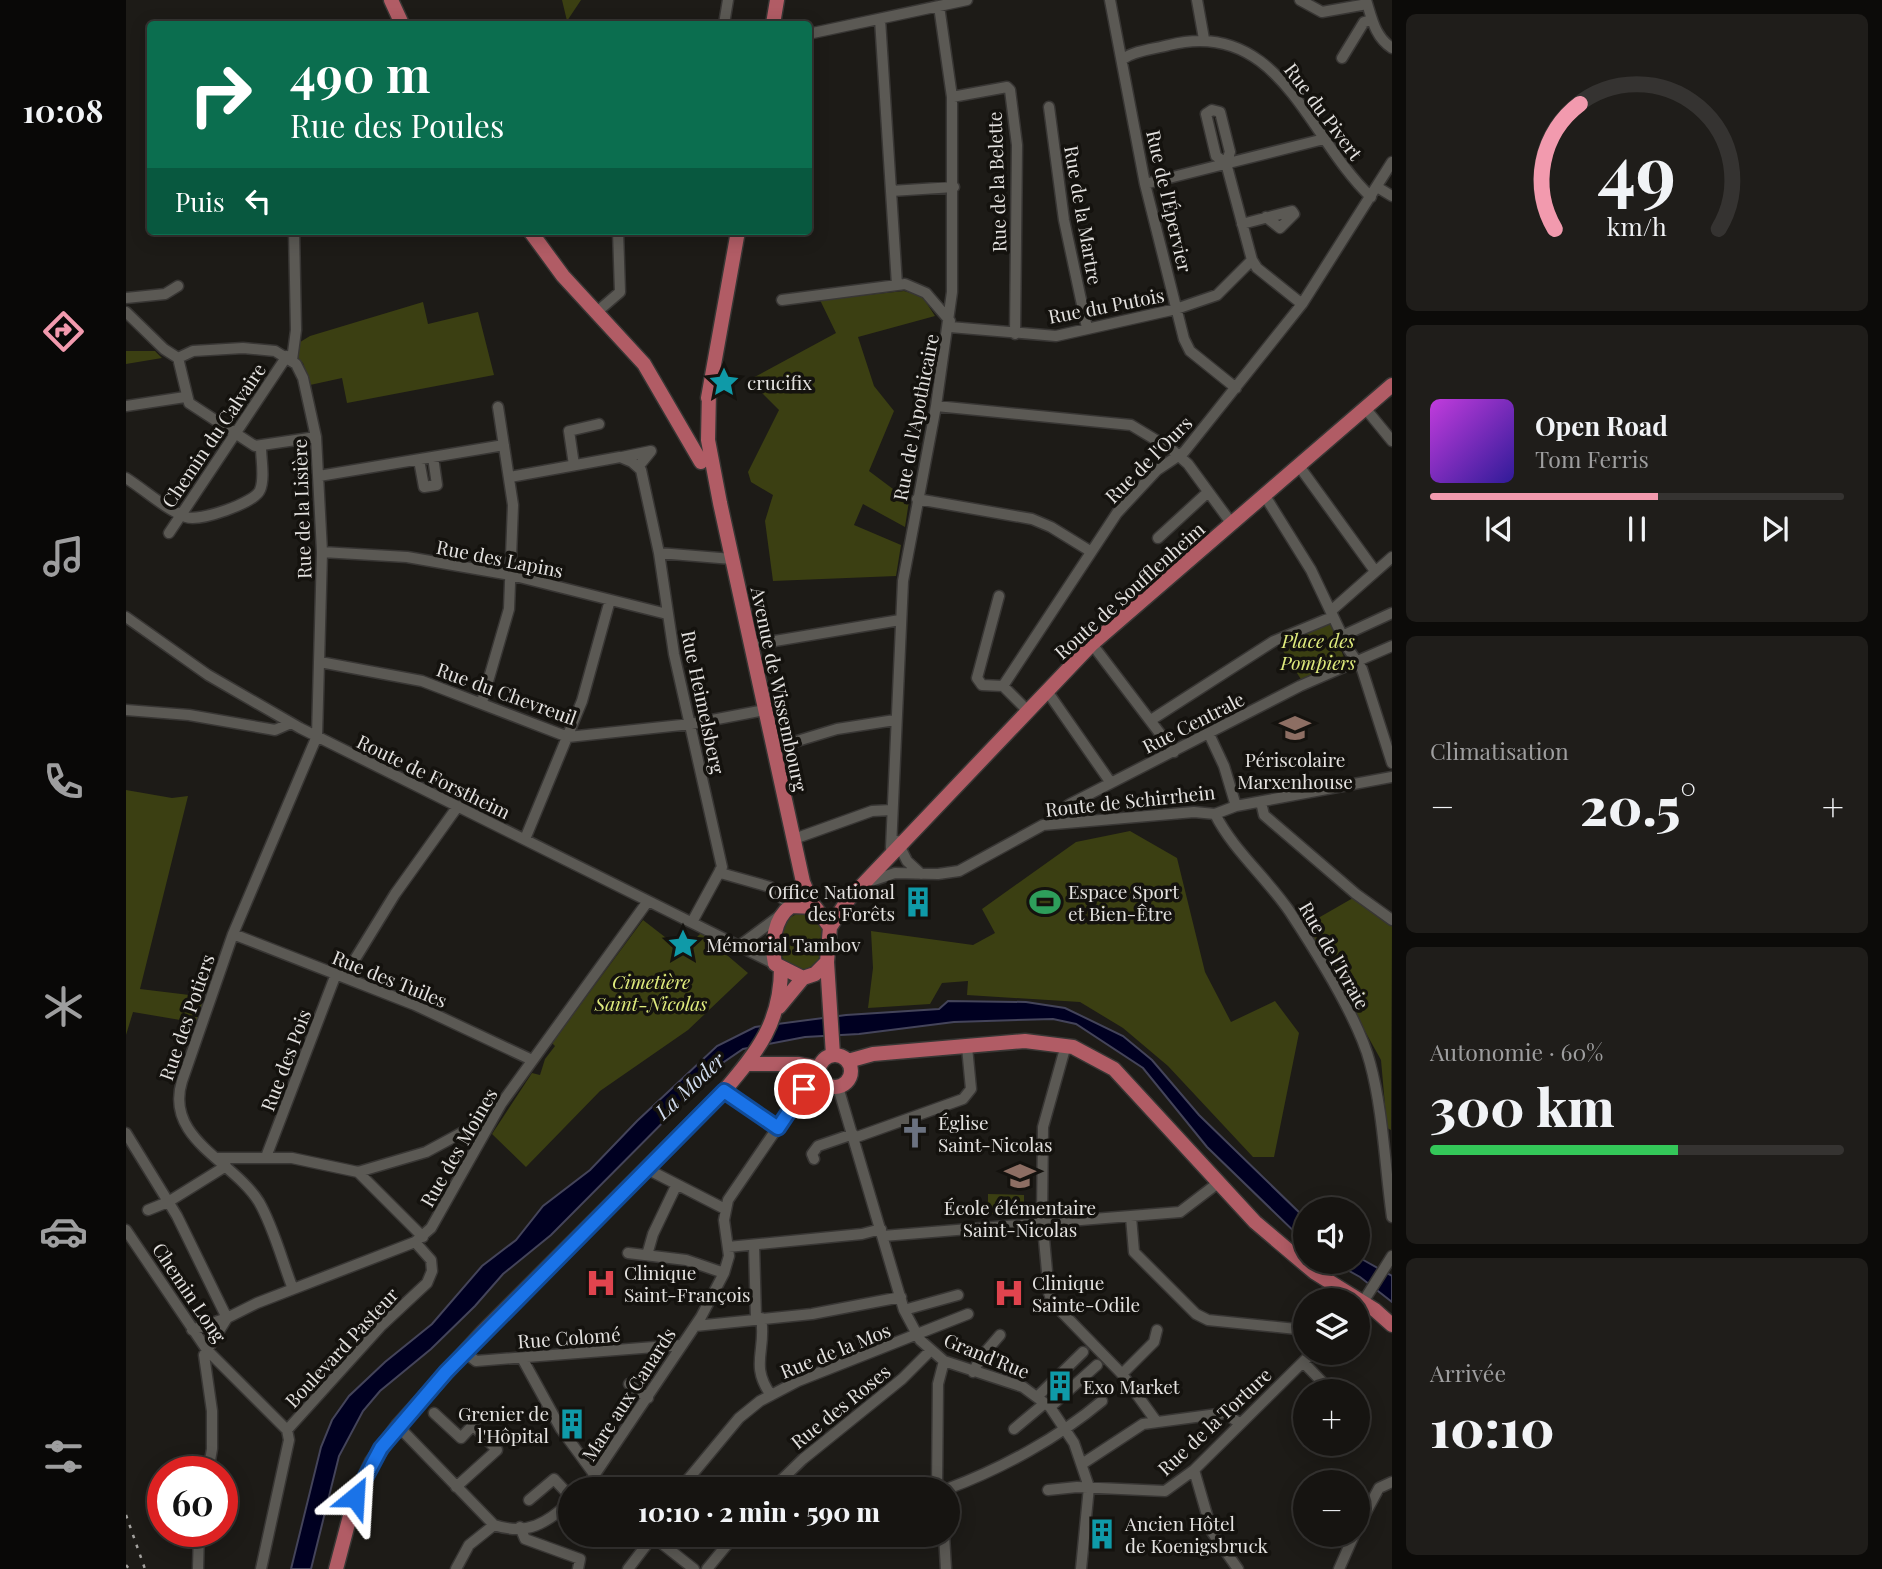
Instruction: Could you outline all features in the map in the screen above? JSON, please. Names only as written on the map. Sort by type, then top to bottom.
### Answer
[{"type":"main road","points":[[391,0],[400,21]]},
{"type":"main road","points":[[774,21],[777,0]]},
{"type":"main road","points":[[533,235],[563,275],[645,364],[695,431]]},
{"type":"main road","name":"Avenue de Wissembourg","points":[[719,503],[701,462],[695,431],[709,392],[737,235]]},
{"type":"main road","name":"Route de Soufflenheim","points":[[830,927],[848,900],[893,848],[1092,644],[1392,385]]},
{"type":"main road","name":"Avenue de Wissembourg","points":[[695,431],[715,474],[719,503],[803,883],[814,907]]},
{"type":"main road","points":[[777,1010],[778,966],[773,954],[778,917],[791,906],[803,883]]},
{"type":"main road","points":[[791,906],[814,907],[848,900]]},
{"type":"main road","points":[[814,907],[830,927],[827,962],[833,1048],[824,1059],[819,1073]]},
{"type":"main road","points":[[336,1569],[355,1497],[372,1462],[398,1426],[464,1352],[724,1091],[751,1058],[777,1010],[805,978],[827,962]]},
{"type":"main road","points":[[778,966],[805,978],[829,998]]},
{"type":"main road","points":[[848,1061],[873,1054],[1025,1041],[1066,1045],[1090,1054],[1114,1069],[1255,1222],[1314,1272],[1342,1288]]},
{"type":"main road","points":[[751,1058],[798,1064],[819,1073],[827,1086],[838,1087],[850,1077],[848,1061],[833,1048]]},
{"type":"main road","points":[[1370,1305],[1392,1325]]},
{"type":"street","points":[[724,21],[728,0]]},
{"type":"street","points":[[812,33],[880,19],[921,4],[939,6],[967,0]]},
{"type":"street","name":"Rue de l'Épervier","points":[[1110,0],[1145,184],[1176,309],[1190,351],[1236,388]]},
{"type":"street","points":[[1197,0],[1204,39]]},
{"type":"street","points":[[1300,0],[1322,12],[1367,2],[1383,43],[1392,48]]},
{"type":"street","name":"Rue de l'Apothicaire","points":[[893,848],[895,720],[903,581],[950,324],[954,187],[952,97],[939,6]]},
{"type":"street","points":[[880,19],[897,285]]},
{"type":"street","points":[[1342,58],[1364,22],[1372,20]]},
{"type":"street","name":"Rue du Pivert","points":[[1123,59],[1174,44],[1204,39],[1248,52],[1266,64],[1283,81],[1355,182],[1371,197]]},
{"type":"street","name":"Rue de la Belette","points":[[952,97],[1007,87],[1010,90],[1017,145],[1015,334]]},
{"type":"street","name":"Rue de la Martre","points":[[1049,107],[1064,220],[1087,328]]},
{"type":"street","points":[[1145,184],[1324,139]]},
{"type":"street","name":"Rue de l'Ours","points":[[1003,686],[1090,551],[1125,505],[1157,470],[1179,456],[1302,304],[1392,162]]},
{"type":"street","points":[[1226,163],[1241,224],[1256,268],[1302,304]]},
{"type":"street","points":[[891,191],[954,187]]},
{"type":"street","points":[[1377,187],[1392,195]]},
{"type":"street","points":[[1241,224],[1266,217]]},
{"type":"street","points":[[178,358],[193,351],[243,348],[270,350],[289,358],[296,330],[294,235]]},
{"type":"street","points":[[598,312],[620,292],[618,235]]},
{"type":"street","name":"Rue du Putois","points":[[950,324],[1015,334],[1056,336],[1176,309],[1217,296],[1252,260]]},
{"type":"street","points":[[782,300],[897,285],[917,287],[926,293],[950,324]]},
{"type":"street","points":[[126,298],[165,293],[178,286]]},
{"type":"street","points":[[126,312],[164,349],[178,358],[185,397],[191,405],[234,434],[261,447],[316,437]]},
{"type":"street","name":"Chemin du Calvaire","points":[[169,533],[234,434],[289,358]]},
{"type":"street","name":"Rue de la Lisière","points":[[289,358],[303,378],[316,437],[319,476],[322,552],[317,736]]},
{"type":"street","points":[[126,406],[185,397]]},
{"type":"street","points":[[482,702],[509,609],[511,576],[513,505],[498,407]]},
{"type":"street","points":[[936,407],[1131,425],[1157,439],[1179,456],[1232,524]]},
{"type":"street","points":[[1365,408],[1392,441]]},
{"type":"street","points":[[574,465],[569,431],[599,424]]},
{"type":"street","points":[[319,476],[504,445]]},
{"type":"street","points":[[126,478],[181,515],[201,518],[255,498],[262,486],[261,447]]},
{"type":"street","name":"Rue Heimelsberg","points":[[620,457],[651,451],[638,467],[659,553],[674,654],[721,862],[720,870]]},
{"type":"street","points":[[419,460],[424,487],[437,485],[433,457]]},
{"type":"street","points":[[510,477],[620,457],[638,467]]},
{"type":"street","points":[[1300,466],[1375,571]]},
{"type":"street","points":[[1158,538],[1208,493]]},
{"type":"street","points":[[1265,496],[1311,570],[1320,593],[1357,661],[1372,695],[1392,763]]},
{"type":"street","points":[[917,499],[1032,519],[1051,527],[1090,551]]},
{"type":"street","name":"Rue des Lapins","points":[[322,552],[407,557],[511,576],[667,614]]},
{"type":"street","points":[[659,553],[732,559]]},
{"type":"street","points":[[1151,720],[1274,641],[1332,613],[1392,557]]},
{"type":"street","points":[[999,596],[977,678],[982,685],[1003,686],[1028,711]]},
{"type":"street","points":[[525,839],[578,712],[610,600]]},
{"type":"street","points":[[1342,636],[1392,613]]},
{"type":"street","name":"Route de Forstheim","points":[[126,617],[208,675],[291,723],[778,966]]},
{"type":"street","points":[[751,645],[900,620]]},
{"type":"street","points":[[1092,644],[1174,751]]},
{"type":"street","name":"Rue Centrale","points":[[1054,824],[1063,808],[1174,751],[1392,646]]},
{"type":"street","name":"Rue du Chevreuil","points":[[320,662],[422,681],[568,737],[691,723],[765,710]]},
{"type":"street","points":[[1047,691],[1111,783]]},
{"type":"street","points":[[126,709],[189,715],[275,730],[291,723]]},
{"type":"street","points":[[578,712],[585,737]]},
{"type":"street","points":[[774,748],[837,729],[895,720]]},
{"type":"street","points":[[1209,734],[1224,766],[1236,806]]},
{"type":"street","name":"Rue des Potiers","points":[[293,1289],[261,1205],[250,1189],[185,1126],[179,1096],[233,934],[317,736]]},
{"type":"street","name":"Route de Schirrhein","points":[[865,883],[904,874],[959,871],[1029,830],[1054,824],[1194,812],[1215,814],[1236,806],[1392,777]]},
{"type":"street","points":[[1261,802],[1264,815],[1356,894],[1392,920]]},
{"type":"street","name":"Rue des Pois","points":[[266,1157],[340,976],[458,806]]},
{"type":"street","points":[[794,839],[872,811],[892,810]]},
{"type":"street","name":"Rue de l'Ivraie","points":[[1215,814],[1226,832],[1272,885],[1293,916],[1358,1031],[1371,1066],[1387,1136],[1392,1217]]},
{"type":"street","points":[[893,848],[904,874]]},
{"type":"street","points":[[893,848],[921,874]]},
{"type":"street","points":[[692,922],[720,870],[724,874],[770,887],[791,906]]},
{"type":"street","name":"Rue des Moines","points":[[419,1240],[493,1116],[648,901]]},
{"type":"street","points":[[738,946],[778,917]]},
{"type":"street","name":"Rue des Tuiles","points":[[233,934],[415,1005],[532,1060]]},
{"type":"street","points":[[1066,1045],[1043,1126],[1044,1225],[1049,1293],[1052,1302],[1122,1374],[1156,1421]]},
{"type":"street","points":[[814,1159],[812,1154],[818,1146],[963,1099],[971,1089],[967,1047]]},
{"type":"street","points":[[647,1169],[725,1209],[806,1086],[819,1073]]},
{"type":"street","name":"Grand'Rue","points":[[838,1087],[904,1310],[917,1335],[930,1351],[944,1361],[1023,1387],[1044,1402]]},
{"type":"street","points":[[724,1091],[778,1128]]},
{"type":"street","points":[[216,1158],[300,1159],[358,1172],[421,1154],[493,1116]]},
{"type":"street","points":[[126,1133],[169,1202],[228,1318]]},
{"type":"street","points":[[148,1210],[169,1202],[226,1166]]},
{"type":"street","points":[[192,1330],[228,1318],[293,1289],[419,1240],[358,1172]]},
{"type":"street","points":[[728,1247],[882,1232],[1044,1225],[1180,1212],[1218,1183]]},
{"type":"street","points":[[647,1255],[653,1234],[676,1186]]},
{"type":"street","name":"Mare aux Canards","points":[[595,1477],[695,1326],[724,1273],[728,1247],[725,1209]]},
{"type":"street","points":[[1131,1217],[1134,1252],[1196,1314],[1208,1320],[1293,1330]]},
{"type":"street","name":"Chemin Long","points":[[126,1230],[207,1350],[287,1430]]},
{"type":"street","name":"Boulevard Pasteur","points":[[261,1569],[289,1440],[287,1430],[374,1335],[427,1283],[432,1271],[431,1260],[419,1240]]},
{"type":"street","points":[[754,1245],[758,1318],[765,1337],[758,1363],[762,1382],[771,1395]]},
{"type":"street","points":[[628,1253],[686,1260],[724,1273]]},
{"type":"street","points":[[1370,1293],[1391,1258]]},
{"type":"street","points":[[904,1310],[958,1295]]},
{"type":"street","points":[[695,1326],[701,1328],[758,1318],[812,1314],[901,1297]]},
{"type":"street","name":"Rue de la Mos","points":[[690,1477],[739,1418],[771,1395],[797,1381],[968,1314]]},
{"type":"street","points":[[209,1456],[212,1411],[203,1363],[207,1350],[228,1318]]},
{"type":"street","points":[[1122,1374],[1154,1342],[1157,1330]]},
{"type":"street","points":[[974,1372],[981,1357],[1000,1335]]},
{"type":"street","name":"Rue Colomé","points":[[464,1352],[476,1361],[680,1345]]},
{"type":"street","name":"Rue des Roses","points":[[784,1477],[804,1457],[902,1379],[930,1351]]},
{"type":"street","points":[[1044,1402],[1083,1352]]},
{"type":"street","points":[[522,1358],[561,1429],[593,1477]]},
{"type":"street","points":[[937,1477],[938,1384],[944,1361]]},
{"type":"street","points":[[1014,1429],[1044,1402],[1097,1365]]},
{"type":"street","name":"Rue de la Torture","points":[[1048,1490],[1089,1487],[1159,1493],[1172,1488],[1194,1470],[1300,1365]]},
{"type":"street","points":[[1306,1365],[1319,1379]]},
{"type":"street","points":[[629,1384],[648,1398]]},
{"type":"street","points":[[960,1483],[1001,1465],[1064,1428],[1102,1401]]},
{"type":"street","points":[[1044,1402],[1064,1428],[1082,1464],[1089,1487],[1081,1569]]},
{"type":"street","points":[[434,1413],[457,1442],[477,1420],[497,1450],[457,1487]]},
{"type":"street","points":[[1082,1464],[1135,1427],[1156,1421],[1225,1413],[1239,1423]]},
{"type":"street","points":[[398,1426],[494,1525],[520,1528],[545,1524],[558,1513]]},
{"type":"street","points":[[1194,1470],[1212,1532],[1238,1569]]},
{"type":"street","points":[[529,1500],[554,1479],[558,1483]]},
{"type":"street","points":[[1370,1505],[1379,1488],[1392,1482]]},
{"type":"street","points":[[456,1569],[469,1545],[494,1525]]},
{"type":"street","points":[[520,1528],[521,1536],[527,1540],[579,1564]]},
{"type":"street","points":[[198,1569],[199,1547]]},
{"type":"street","points":[[628,1569],[644,1547]]},
{"type":"street","points":[[667,1547],[694,1569]]},
{"type":"street","points":[[707,1569],[725,1547]]},
{"type":"street","points":[[945,1547],[946,1569]]},
{"type":"street","points":[[1339,1569],[1349,1547]]},
{"type":"green space","points":[[562,0],[581,0],[567,21]]},
{"type":"green space","points":[[904,291],[922,296],[935,316],[858,337],[874,386],[894,411],[869,471],[909,501],[905,527],[863,504],[854,525],[901,545],[896,576],[773,581],[765,521],[773,495],[751,482],[748,472],[779,410],[749,380],[836,333],[820,300]]},
{"type":"green space","points":[[423,302],[428,324],[478,312],[494,375],[347,403],[342,378],[310,385],[303,363],[287,350],[310,336]]},
{"type":"green space","points":[[126,351],[155,351],[162,358],[126,364]]},
{"type":"green space","name":"Place des Pompiers","points":[[1330,623],[1345,660],[1302,681],[1280,646]]},
{"type":"green space","points":[[126,790],[172,798],[188,796],[140,989],[206,997],[198,1023],[133,1012],[126,1035]]},
{"type":"green space","points":[[1130,831],[1177,858],[1205,972],[1231,1022],[1275,1001],[1299,1033],[1274,1157],[1253,1157],[1168,1066],[1123,1028],[1080,1002],[967,995],[968,981],[942,983],[930,1004],[868,1008],[873,968],[871,931],[973,945],[995,933],[982,909],[1076,842]]},
{"type":"green space","points":[[1353,898],[1392,926],[1391,1130],[1387,1128],[1381,1060],[1306,925]]},
{"type":"green space","points":[[800,912],[815,916],[823,927],[819,958],[804,970],[786,964],[779,950],[784,921]]},
{"type":"green space","name":"Cimetière Saint-Nicolas","points":[[643,920],[683,951],[701,933],[748,973],[688,1030],[600,1091],[526,1167],[492,1134],[532,1073],[540,1075],[545,1059],[555,1046],[552,1043]]},
{"type":"green space","points":[[988,1194],[1024,1195],[1024,1214],[988,1214]]},
{"type":"water","name":"La Moder","points":[[948,1001],[1026,1002],[1065,1008],[1123,1036],[1152,1060],[1199,1115],[1293,1206],[1293,1230],[1207,1147],[1143,1068],[1076,1024],[1053,1019],[954,1022],[859,1034],[805,1037],[743,1049],[721,1064],[551,1235],[503,1274],[431,1349],[380,1391],[363,1411],[339,1456],[311,1569],[291,1569],[321,1447],[332,1420],[349,1396],[432,1324],[482,1266],[516,1240],[543,1206],[590,1170],[637,1121],[717,1046],[755,1027],[846,1015],[939,1009]]},
{"type":"water","points":[[1370,1264],[1392,1276],[1392,1302],[1355,1274],[1370,1274]]},
{"type":"railway","points":[[126,1515],[145,1569]]},
{"type":"railway","points":[[126,1565],[129,1569]]},
{"type":"place","name":"crucifix","points":[[724,382]]},
{"type":"place","name":"Périscolaire Marxenhouse","points":[[1295,728]]},
{"type":"place","name":"Office National des Forêts","points":[[918,902]]},
{"type":"place","name":"Espace Sport et Bien-Être","points":[[1045,902]]},
{"type":"place","name":"Mémorial Tambov","points":[[683,944]]},
{"type":"place","name":"Église Saint-Nicolas","points":[[915,1133]]},
{"type":"place","name":"École élémentaire Saint-Nicolas","points":[[1020,1176]]},
{"type":"place","name":"Clinique Saint-François","points":[[601,1283]]},
{"type":"place","name":"Clinique Sainte-Odile","points":[[1009,1293]]},
{"type":"place","name":"Exo Market","points":[[1060,1386]]},
{"type":"place","name":"Grenier de l'Hôpital","points":[[572,1424]]},
{"type":"place","name":"Ancien Hôtel de Koenigsbruck","points":[[1102,1534]]},
{"type":"route","points":[[355,1497],[381,1448],[446,1372],[724,1091],[778,1128],[804,1089]]}]
